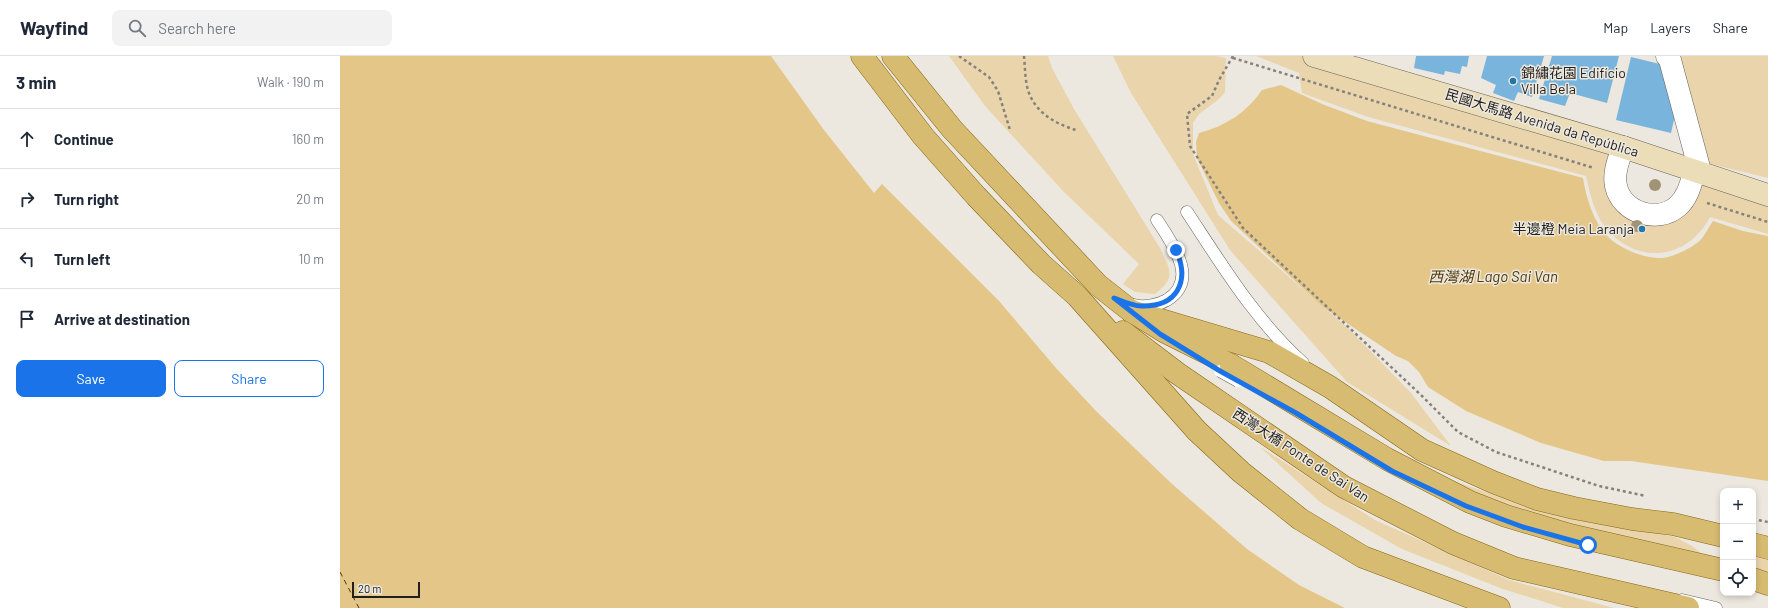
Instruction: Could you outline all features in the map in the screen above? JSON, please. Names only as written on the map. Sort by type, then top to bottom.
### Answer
[{"type":"main road","points":[[862,56],[923,136],[976,196],[1041,264],[1077,296],[1197,431],[1241,472],[1300,518],[1363,557],[1499,608]]},
{"type":"main road","points":[[893,56],[980,161],[1061,246],[1117,309],[1165,332],[1225,368],[1425,480],[1478,505],[1506,516],[1570,535],[1720,569]]},
{"type":"main road","name":"西灣大橋 Ponte de Sai Van","points":[[1077,296],[1117,309],[1138,339],[1344,487],[1452,543],[1514,568],[1688,608]]},
{"type":"main road","points":[[1117,309],[1269,352],[1330,387],[1422,450],[1493,482],[1537,499],[1632,519],[1673,524],[1720,535]]},
{"type":"main road","points":[[1756,545],[1768,548]]},
{"type":"main road","points":[[1756,579],[1768,584]]},
{"type":"street","name":"民國大馬路 Avenida da República","points":[[1314,56],[1623,147],[1768,195]]},
{"type":"street","points":[[1623,147],[1615,175],[1616,187],[1621,199],[1630,208],[1642,213],[1654,215],[1666,213],[1678,206],[1686,197],[1697,171],[1670,60],[1667,56]]},
{"type":"lane","points":[[1187,212],[1242,296],[1289,350],[1330,387]]},
{"type":"lane","points":[[1117,309],[1153,305],[1164,302],[1175,296],[1181,285],[1183,272],[1181,263],[1170,239],[1157,220]]},
{"type":"lane","points":[[1138,339],[1349,482],[1397,509],[1438,529],[1494,553],[1528,564],[1716,608]]},
{"type":"lane","points":[[1225,368],[1392,471],[1466,506],[1530,529],[1720,576]]},
{"type":"lane","points":[[1756,587],[1768,591]]},
{"type":"path","points":[[959,56],[989,77],[998,91],[1010,130]]},
{"type":"path","points":[[1024,56],[1028,91],[1040,112],[1060,125],[1076,130]]},
{"type":"path","points":[[1595,169],[1233,57],[1219,80],[1212,96],[1187,114],[1190,146],[1243,228],[1422,396],[1458,432],[1496,452],[1599,486],[1650,497]]},
{"type":"path","points":[[1756,520],[1768,522]]},
{"type":"shaded area","points":[[949,56],[1048,56],[1052,68],[1074,109],[1160,248],[1167,262],[1170,273],[1169,278],[1162,288],[1155,294],[1135,292],[1123,284],[1139,264],[1063,191],[985,106]]},
{"type":"shaded area","points":[[1113,56],[1216,56],[1226,58],[1225,92],[1219,99],[1199,114],[1193,123],[1193,154],[1218,215],[1349,329],[1411,393],[1451,446],[1347,382],[1230,250],[1131,93]]},
{"type":"shaded area","points":[[1256,56],[1312,56],[1610,149],[1634,217],[1690,203],[1700,192],[1704,173],[1768,192],[1768,234],[1710,217],[1700,231],[1689,242],[1675,249],[1661,253],[1646,252],[1631,248],[1618,240],[1601,221],[1593,203],[1586,176],[1368,117],[1302,93],[1299,73]]},
{"type":"shaded area","points":[[1675,56],[1768,56],[1768,178],[1703,162]]},
{"type":"shaded area","points":[[1260,447],[1375,520],[1509,580],[1614,608],[1563,608],[1500,588],[1402,549],[1321,503]]},
{"type":"shaded area","points":[[1439,476],[1533,508],[1675,537],[1692,546],[1720,568],[1720,569],[1508,518]]},
{"type":"shaded area","points":[[1756,555],[1768,557],[1768,577],[1756,572]]},
{"type":"water","points":[[340,56],[771,56],[824,130],[874,193],[882,184],[999,301],[1056,368],[1096,411],[1171,483],[1247,549],[1299,585],[1345,608],[340,608]]},
{"type":"water","name":"西灣湖 Lago Sai Van","points":[[1281,85],[1322,104],[1367,121],[1583,178],[1591,208],[1602,230],[1612,241],[1641,255],[1663,258],[1681,252],[1699,241],[1704,236],[1713,221],[1743,231],[1768,236],[1768,481],[1631,461],[1604,461],[1541,443],[1466,411],[1428,387],[1419,372],[1408,361],[1396,356],[1323,307],[1231,221],[1219,203],[1197,158],[1196,142],[1199,133],[1227,122],[1235,117],[1250,105],[1262,90]]},
{"type":"building","points":[[1416,56],[1469,56],[1467,67],[1462,66],[1460,74],[1445,71],[1444,75],[1414,68]]},
{"type":"building","name":"錦繡花園 Edifício Villa Bela","points":[[1487,56],[1544,56],[1532,97],[1518,92],[1514,101],[1493,93],[1496,85],[1481,78]]},
{"type":"building","points":[[1552,56],[1619,56],[1607,103],[1570,93],[1565,106],[1539,99]]},
{"type":"building","points":[[1631,57],[1660,64],[1676,111],[1671,133],[1616,120]]},
{"type":"ferry route","points":[[340,572],[359,608]]},
{"type":"place","name":"錦繡花園 Edifício Villa Bela","points":[[1513,81]]},
{"type":"place","name":"半邊橙 Meia Laranja","points":[[1642,229]]},
{"type":"route","points":[[1176,250],[1183,272],[1181,285],[1175,296],[1164,302],[1140,306],[1114,298],[1160,334],[1187,349],[1220,371],[1296,413],[1392,471],[1466,506],[1523,527],[1588,545]]}]
